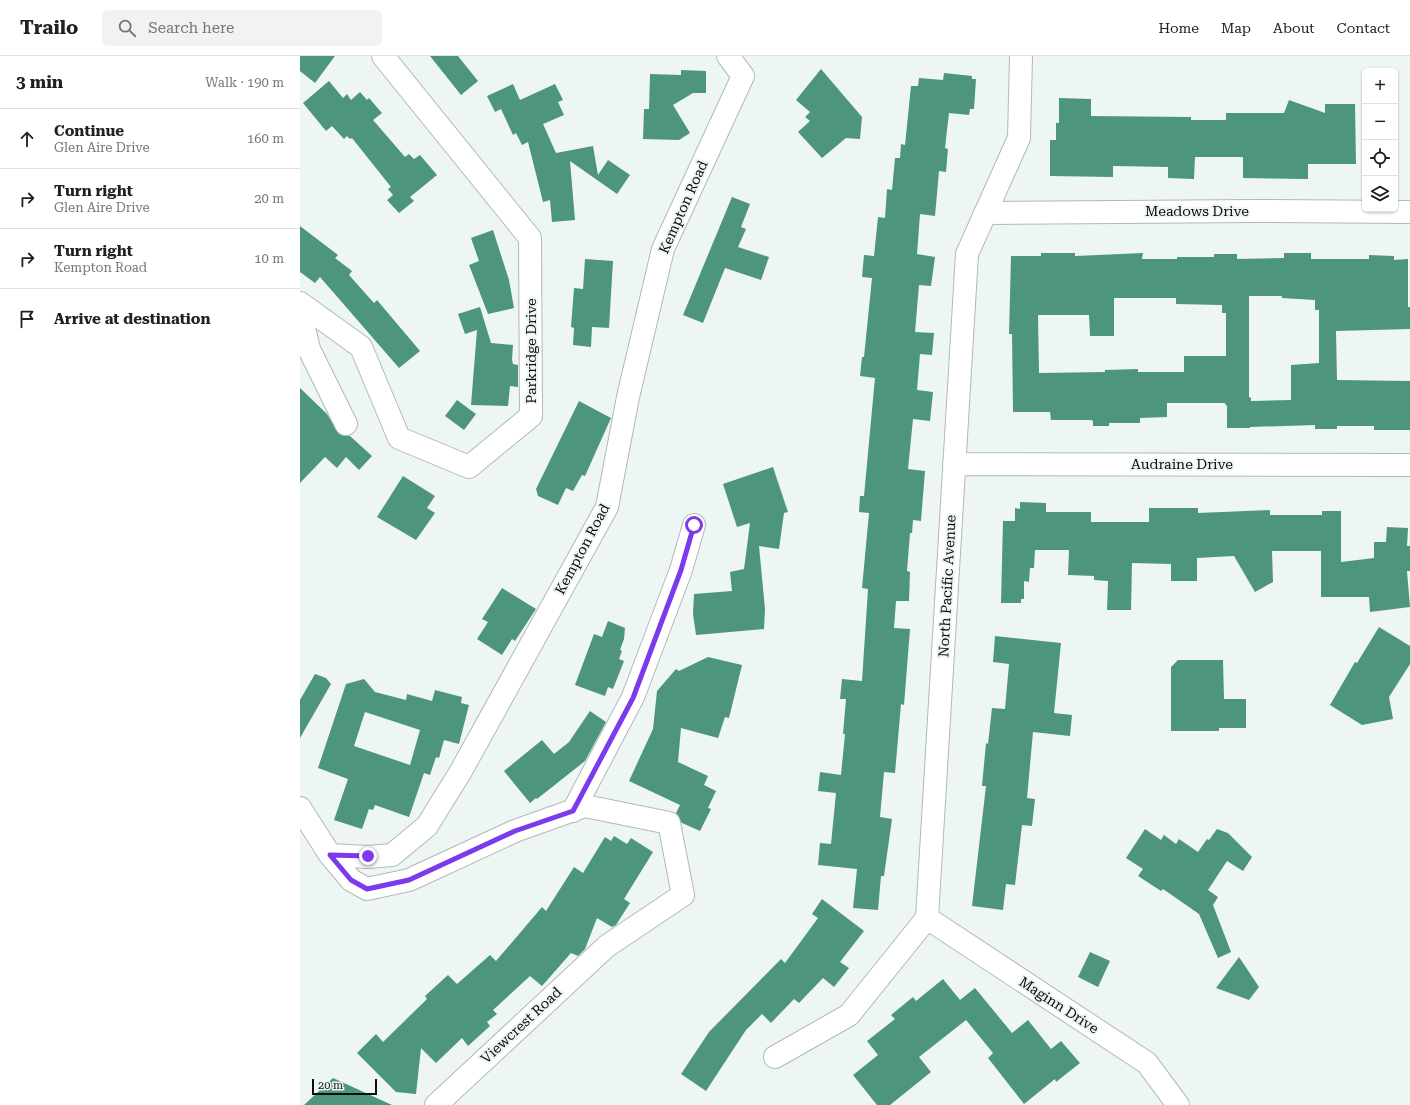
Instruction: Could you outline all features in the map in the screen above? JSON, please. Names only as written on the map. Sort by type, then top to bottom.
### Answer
[{"type":"street","name":"Parkridge Drive","points":[[300,303],[361,346],[399,438],[469,467],[531,416],[530,238],[383,56]]},
{"type":"street","name":"Kempton Road","points":[[330,855],[392,855],[427,826],[461,771],[607,507],[628,397],[663,249],[743,76],[728,56]]},
{"type":"street","name":"North Pacific Avenue","points":[[927,918],[967,254],[1019,138],[1021,56]]},
{"type":"street","name":"Meadows Drive","points":[[985,213],[1254,211],[1410,212]]},
{"type":"street","points":[[300,311],[309,349],[346,424]]},
{"type":"street","name":"Audraine Drive","points":[[954,464],[1410,464]]},
{"type":"street","points":[[300,808],[330,855],[351,880],[367,889],[409,880],[515,831],[573,811],[633,698],[681,570],[694,525]]},
{"type":"street","name":"Viewcrest Road","points":[[436,1105],[607,946],[683,895],[670,823],[585,806],[573,811]]},
{"type":"street","points":[[775,1058],[849,1015],[927,918]]},
{"type":"street","name":"Maginn Drive","points":[[927,918],[1147,1063],[1178,1105]]},
{"type":"building","points":[[300,56],[335,56],[315,83],[300,71]]},
{"type":"building","points":[[430,56],[458,56],[478,81],[461,95]]},
{"type":"building","points":[[821,69],[862,117],[860,139],[846,138],[822,158],[798,132],[810,121],[805,117],[810,112],[796,100]]},
{"type":"building","points":[[681,70],[706,71],[706,93],[693,93],[673,105],[690,133],[679,140],[643,139],[644,109],[649,109],[650,74],[681,75]]},
{"type":"building","points":[[944,73],[972,76],[972,79],[976,79],[974,109],[970,109],[969,115],[949,113],[945,148],[948,149],[946,172],[939,171],[935,216],[920,214],[917,254],[935,257],[931,286],[919,285],[915,332],[934,333],[932,355],[920,354],[917,390],[933,392],[930,421],[913,419],[908,469],[925,471],[921,521],[913,520],[912,533],[910,533],[907,571],[910,572],[909,601],[896,601],[894,628],[910,629],[904,705],[901,704],[895,773],[884,772],[880,817],[892,819],[884,876],[881,876],[878,910],[853,908],[857,869],[818,865],[820,843],[831,844],[836,793],[818,791],[820,772],[841,775],[845,734],[843,734],[846,699],[840,699],[842,679],[862,681],[868,589],[862,588],[869,513],[859,512],[860,496],[864,496],[875,378],[860,376],[862,357],[864,357],[872,278],[862,277],[864,255],[874,256],[878,217],[885,218],[887,189],[892,190],[895,158],[900,158],[901,144],[905,145],[911,86],[918,86],[919,78],[943,80]]},
{"type":"building","points":[[329,81],[343,98],[347,94],[351,100],[360,92],[367,100],[369,98],[382,113],[373,120],[405,157],[409,154],[414,159],[420,155],[437,175],[410,197],[414,201],[399,213],[387,200],[393,195],[388,189],[391,187],[352,138],[350,139],[347,136],[344,139],[332,126],[326,131],[303,103]]},
{"type":"building","points":[[513,84],[520,100],[555,84],[563,100],[558,102],[564,115],[543,124],[556,153],[593,146],[598,175],[608,160],[630,175],[617,194],[570,161],[575,220],[552,222],[550,200],[543,202],[528,142],[522,145],[516,133],[513,135],[501,109],[495,112],[487,96]]},
{"type":"building","points":[[1059,98],[1091,99],[1091,116],[1191,117],[1191,120],[1226,120],[1226,113],[1284,113],[1289,100],[1325,113],[1325,104],[1355,104],[1356,164],[1308,164],[1308,179],[1243,178],[1243,157],[1195,157],[1194,179],[1168,178],[1168,167],[1113,166],[1113,177],[1050,176],[1050,140],[1056,140],[1056,123],[1059,123]]},
{"type":"building","points":[[732,197],[750,204],[741,227],[746,229],[738,247],[769,257],[761,280],[725,268],[703,323],[683,315]]},
{"type":"building","points":[[300,226],[338,255],[335,258],[352,271],[349,275],[374,303],[377,300],[420,351],[399,368],[320,277],[315,283],[300,272]]},
{"type":"building","points":[[493,230],[509,280],[514,308],[488,314],[469,265],[479,261],[471,238]]},
{"type":"building","points":[[1041,253],[1075,253],[1075,256],[1143,253],[1142,259],[1177,259],[1177,257],[1214,257],[1214,254],[1237,254],[1237,259],[1284,258],[1284,253],[1311,253],[1311,259],[1369,259],[1369,255],[1394,256],[1394,260],[1408,259],[1408,307],[1410,307],[1410,329],[1336,331],[1337,380],[1410,381],[1410,430],[1374,430],[1374,426],[1337,426],[1337,429],[1315,429],[1315,425],[1227,428],[1227,405],[1226,406],[1225,403],[1167,403],[1167,417],[1140,418],[1140,423],[1109,423],[1109,426],[1093,426],[1093,421],[1091,420],[1051,420],[1050,412],[1013,412],[1012,334],[1009,334],[1011,256],[1041,256]],"holes":[[[1249,296],[1282,296],[1282,298],[1315,300],[1315,310],[1319,310],[1319,363],[1291,365],[1291,400],[1251,401],[1251,398],[1249,397]],[[1114,298],[1176,298],[1176,304],[1222,305],[1222,313],[1226,313],[1226,356],[1184,356],[1184,372],[1138,372],[1138,369],[1105,370],[1105,372],[1039,373],[1038,315],[1089,315],[1090,336],[1114,336]]]},
{"type":"building","points":[[585,259],[613,261],[609,328],[592,327],[591,347],[573,345],[574,328],[571,327],[574,288],[583,289]]},
{"type":"building","points":[[480,307],[491,343],[513,345],[512,360],[513,364],[518,365],[518,387],[510,386],[508,406],[471,405],[477,330],[465,334],[458,314]]},
{"type":"building","points":[[300,388],[327,414],[339,434],[350,436],[372,456],[359,470],[346,457],[337,468],[325,457],[300,483]]},
{"type":"building","points":[[457,400],[476,414],[464,430],[445,416]]},
{"type":"building","points":[[579,401],[611,418],[585,476],[582,475],[573,491],[566,488],[558,505],[538,496],[536,489]]},
{"type":"building","points":[[773,467],[788,512],[784,513],[779,549],[759,546],[765,609],[764,629],[696,635],[693,614],[694,594],[732,591],[730,572],[744,569],[750,523],[737,527],[723,484]]},
{"type":"building","points":[[403,476],[435,496],[427,508],[435,513],[416,540],[377,517]]},
{"type":"building","points":[[1020,502],[1046,503],[1046,512],[1091,512],[1091,522],[1149,522],[1149,508],[1198,508],[1198,513],[1270,510],[1270,515],[1322,515],[1322,511],[1341,511],[1341,562],[1374,558],[1374,542],[1386,542],[1387,527],[1408,528],[1407,546],[1410,546],[1410,571],[1407,571],[1410,607],[1370,612],[1369,597],[1321,597],[1321,551],[1272,551],[1273,582],[1255,592],[1234,556],[1197,558],[1197,581],[1171,581],[1171,564],[1132,563],[1131,610],[1107,610],[1108,581],[1094,580],[1094,576],[1068,575],[1069,550],[1035,550],[1034,568],[1030,568],[1029,582],[1024,581],[1024,599],[1021,599],[1021,603],[1001,603],[1003,521],[1015,521],[1015,508],[1020,509]]},
{"type":"building","points":[[502,588],[536,609],[515,641],[512,639],[502,655],[477,639],[488,622],[482,619]]},
{"type":"building","points":[[608,621],[625,628],[624,639],[620,650],[622,651],[619,659],[624,661],[613,689],[608,687],[605,696],[575,685],[594,634],[602,637]]},
{"type":"building","points":[[1379,627],[1410,646],[1410,664],[1389,697],[1393,719],[1362,725],[1330,705],[1355,662],[1357,663]]},
{"type":"building","points":[[995,636],[1061,643],[1054,713],[1072,715],[1070,736],[1033,732],[1027,798],[1035,799],[1032,826],[1022,825],[1015,885],[1006,884],[1003,910],[972,906],[986,786],[982,786],[986,743],[988,744],[992,708],[1005,709],[1009,664],[993,662]]},
{"type":"building","points":[[708,657],[742,665],[729,718],[725,717],[718,738],[681,728],[678,762],[708,776],[704,785],[716,791],[708,808],[711,809],[700,831],[682,823],[676,813],[680,805],[629,781],[653,729],[657,691],[676,669],[679,671]]},
{"type":"building","points":[[1178,660],[1223,660],[1224,699],[1246,699],[1246,728],[1219,728],[1219,731],[1171,731],[1171,667]]},
{"type":"building","points":[[315,674],[326,678],[331,684],[300,738],[300,700]]},
{"type":"building","points":[[364,679],[375,692],[406,700],[407,694],[432,701],[435,690],[462,697],[461,703],[469,705],[459,744],[444,740],[439,758],[436,757],[430,775],[424,773],[409,817],[375,805],[373,810],[369,809],[362,829],[334,820],[348,779],[318,768],[346,684]],"holes":[[[365,712],[420,730],[410,765],[354,746]]]},
{"type":"building","points":[[590,711],[606,722],[585,761],[530,803],[504,771],[542,740],[554,754],[569,742]]},
{"type":"building","points":[[1145,829],[1161,840],[1164,835],[1176,844],[1179,839],[1198,852],[1207,839],[1209,840],[1217,829],[1228,833],[1252,857],[1243,871],[1227,861],[1208,890],[1218,897],[1213,905],[1231,952],[1218,958],[1199,914],[1163,889],[1161,891],[1138,876],[1143,869],[1126,858]]},
{"type":"building","points":[[614,836],[627,844],[631,838],[653,852],[624,899],[630,903],[616,925],[612,927],[597,918],[585,949],[578,956],[571,953],[542,986],[530,976],[493,1010],[497,1014],[487,1022],[490,1026],[468,1046],[462,1038],[436,1063],[421,1048],[416,1094],[396,1092],[357,1053],[376,1034],[383,1042],[427,999],[425,996],[448,975],[457,984],[490,955],[496,961],[542,907],[546,911],[574,867],[583,873],[605,837],[611,841]]},
{"type":"building","points":[[822,899],[864,931],[840,962],[849,968],[834,987],[823,978],[799,1003],[794,999],[771,1023],[762,1014],[746,1030],[706,1091],[681,1074],[709,1032],[781,959],[785,963],[818,918],[812,914]]},
{"type":"building","points":[[1090,952],[1110,961],[1098,987],[1078,977]]},
{"type":"building","points":[[1239,957],[1259,987],[1249,1000],[1216,988]]},
{"type":"building","points":[[943,979],[960,1000],[975,988],[1012,1033],[1028,1020],[1051,1049],[1061,1041],[1080,1063],[1056,1082],[1055,1079],[1024,1104],[988,1058],[993,1053],[966,1020],[919,1057],[931,1072],[890,1105],[877,1105],[853,1075],[878,1055],[867,1041],[895,1019],[891,1015],[913,997],[916,1001]]},
{"type":"building","points":[[333,1078],[392,1105],[304,1105]]},
{"type":"route","points":[[368,856],[330,855],[351,880],[367,889],[409,880],[515,831],[573,811],[633,698],[681,570],[694,525]]}]
